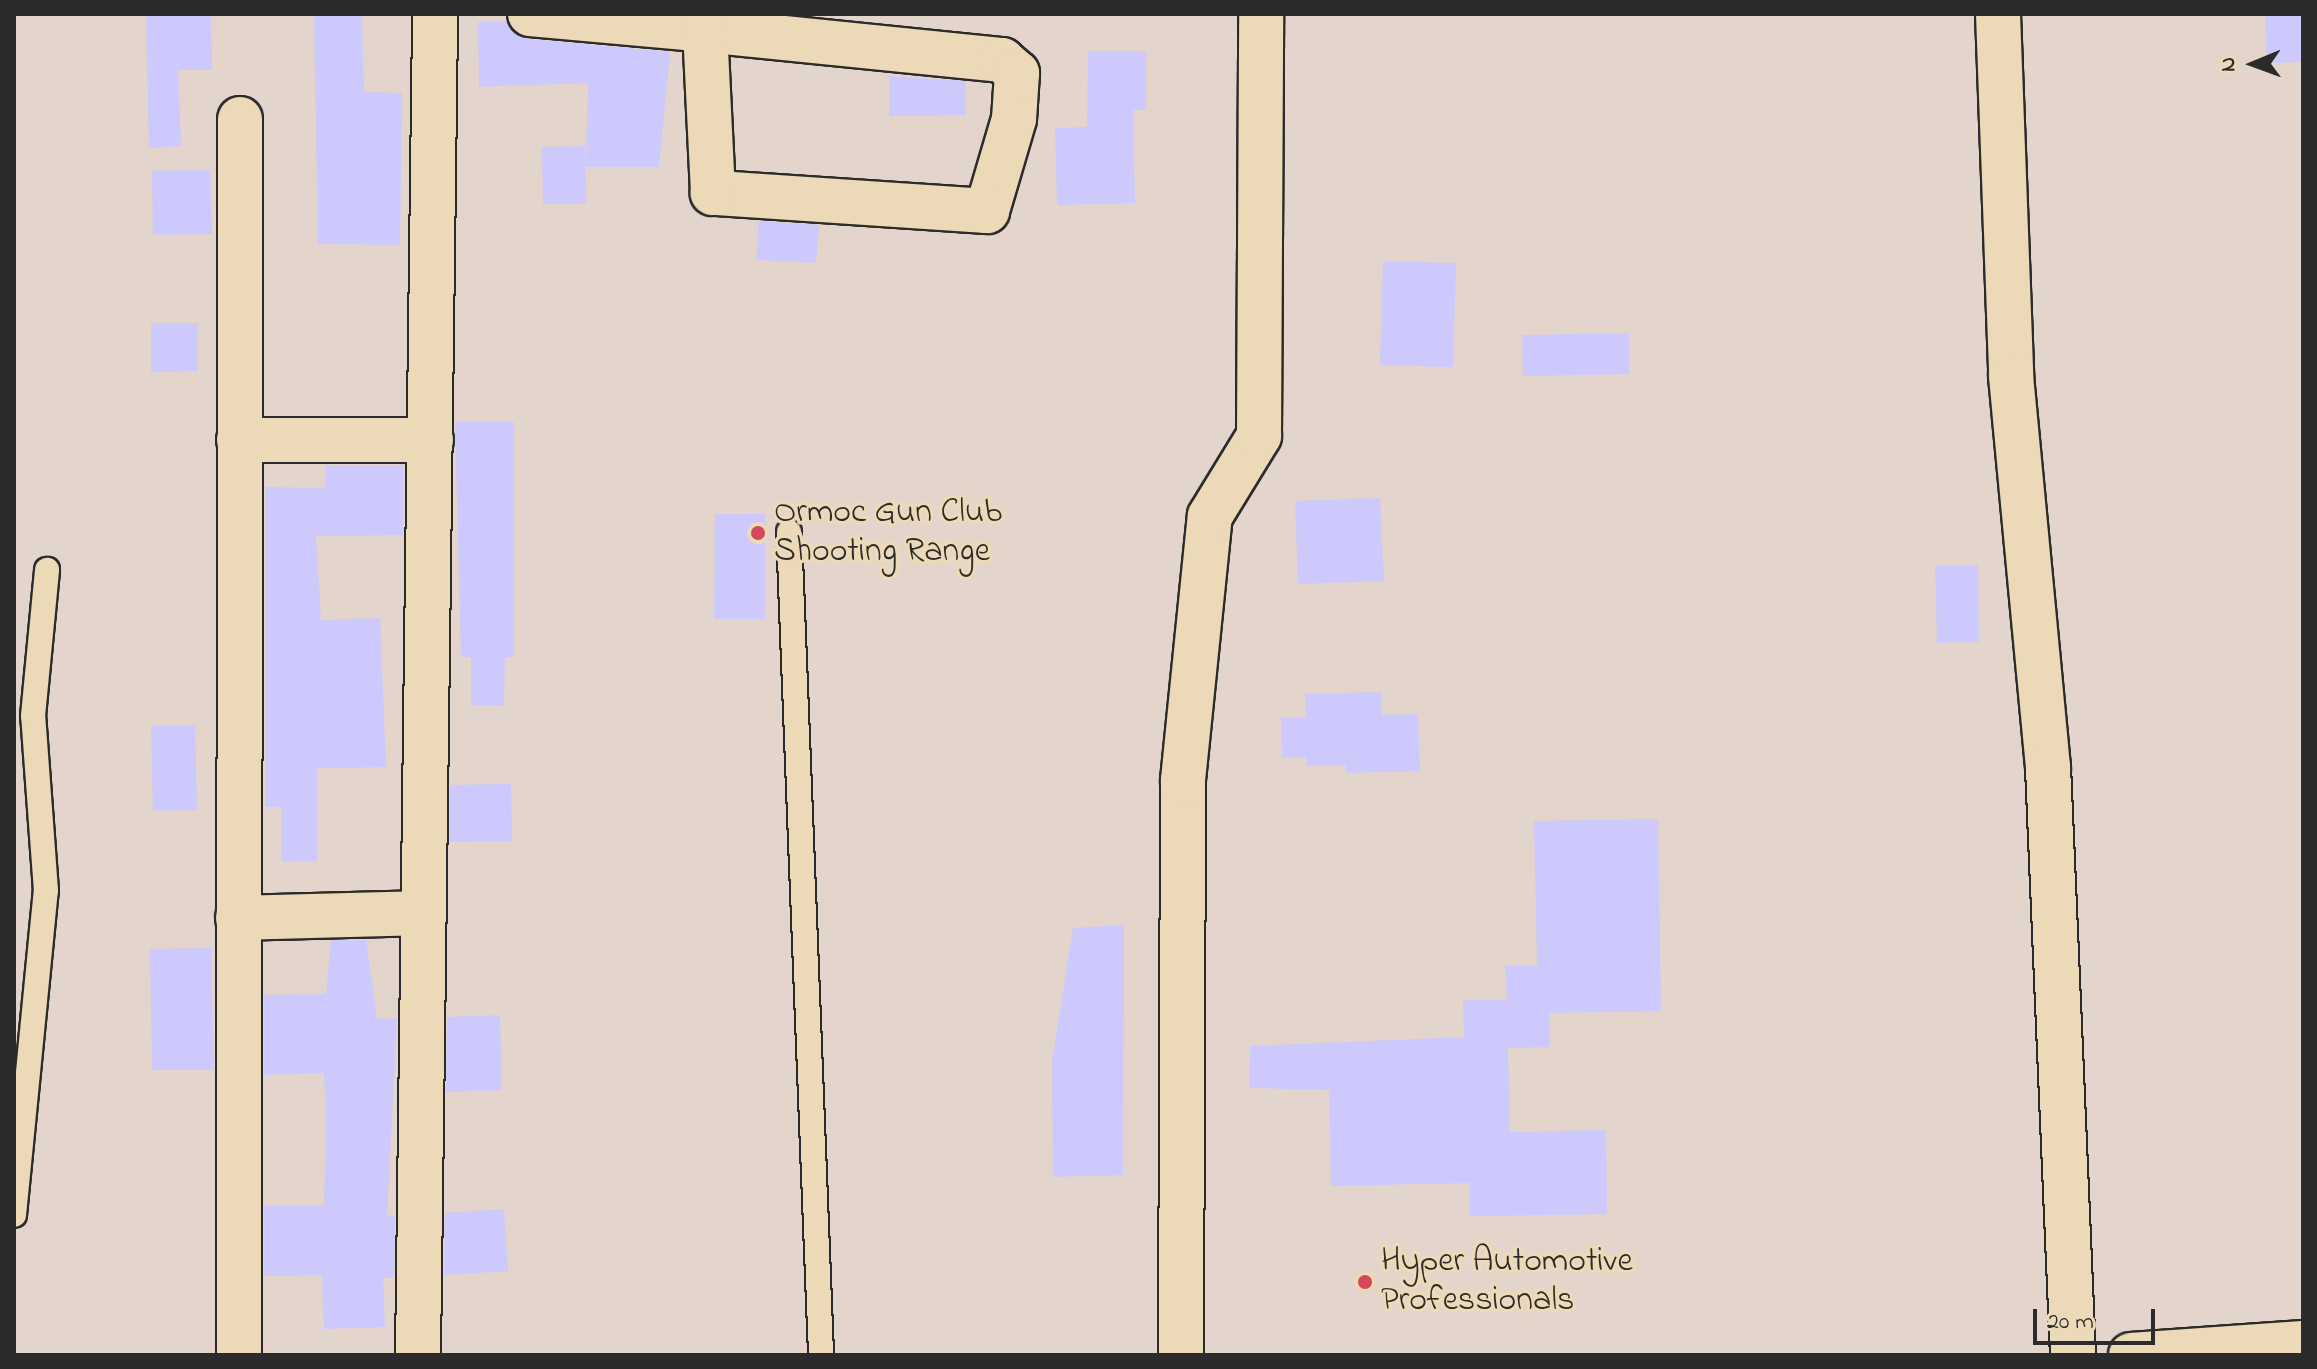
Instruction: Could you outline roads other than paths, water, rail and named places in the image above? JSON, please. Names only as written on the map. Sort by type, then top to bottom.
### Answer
[{"type":"main road","points":[[418,1355],[435,14]]},
{"type":"main road","points":[[530,14],[705,30],[1002,60],[1017,73],[1014,119],[987,211],[713,193],[705,30]]},
{"type":"main road","points":[[1181,1355],[1183,780],[1210,516],[1259,436],[1261,14]]},
{"type":"main road","points":[[1998,14],[2011,376],[2048,767],[2073,1355]]},
{"type":"main road","points":[[239,1355],[240,119]]},
{"type":"main road","points":[[239,440],[431,440]]},
{"type":"main road","points":[[238,918],[423,913]]},
{"type":"main road","points":[[2152,1354],[2303,1343]]},
{"type":"lane","points":[[789,532],[821,1355]]},
{"type":"lane","points":[[14,1215],[46,891],[33,716],[47,570]]},
{"type":"place","name":"Ormoc Gun Club Shooting Range","points":[[758,533]]},
{"type":"place","name":"Hyper Automotive Professionals","points":[[1365,1282]]}]
